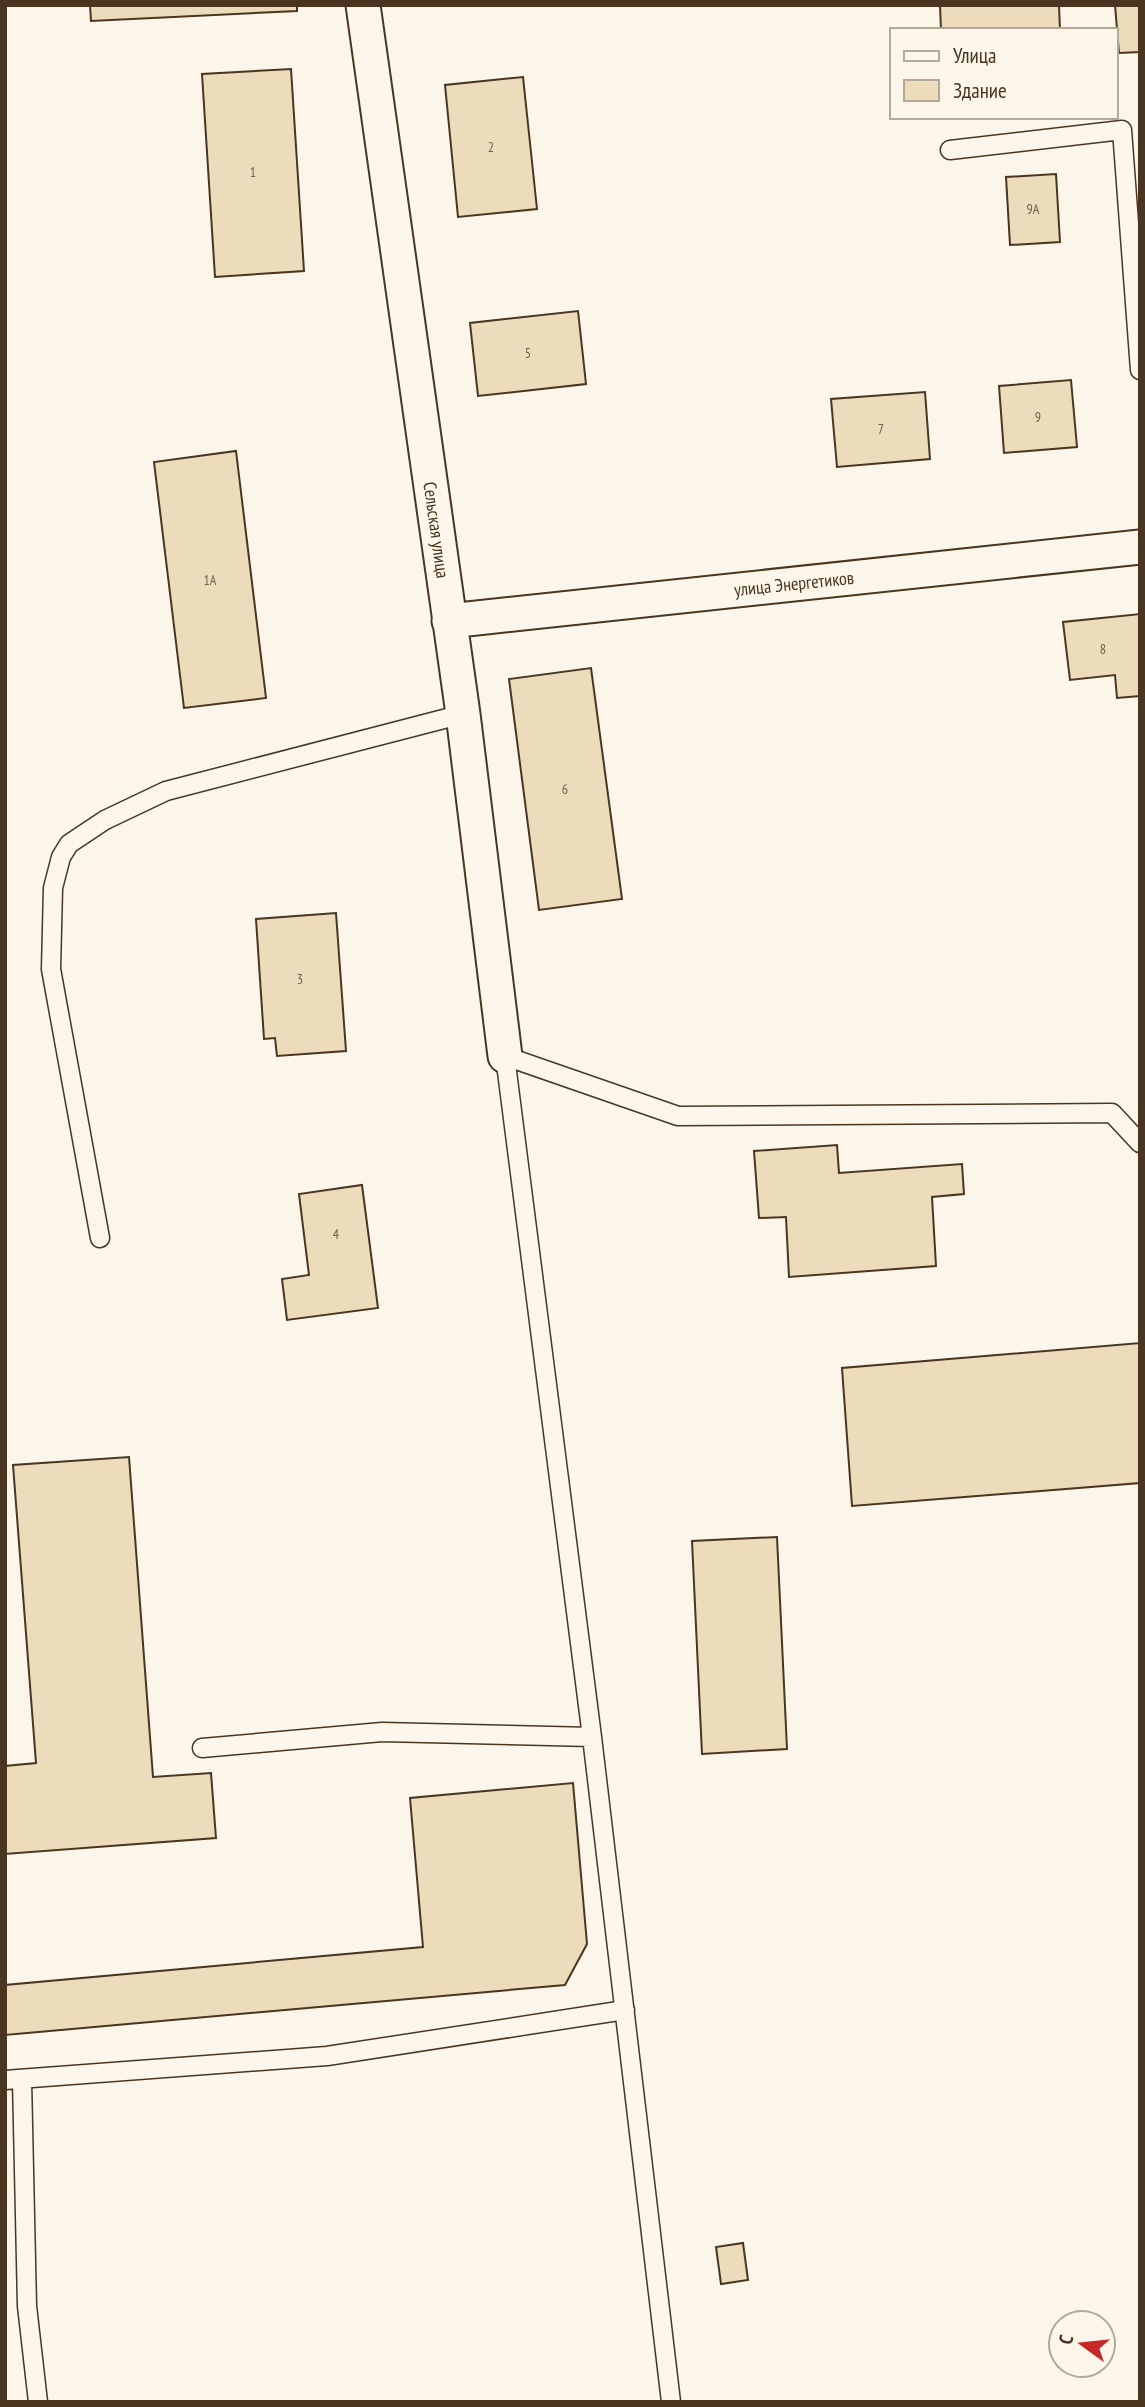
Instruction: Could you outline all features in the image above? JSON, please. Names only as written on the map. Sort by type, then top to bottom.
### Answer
[{"type":"street","name":"Сельская улица","points":[[363,5],[463,714],[505,1056]]},
{"type":"street","name":"улица Энергетиков","points":[[449,621],[1140,547]]},
{"type":"lane","points":[[950,150],[1122,130],[1140,370]]},
{"type":"lane","points":[[100,1238],[51,969],[53,888],[61,857],[69,844],[105,820],[166,791],[463,714]]},
{"type":"lane","points":[[671,2402],[592,1737],[505,1056],[678,1116],[1112,1113],[1140,1143]]},
{"type":"lane","points":[[202,1748],[382,1732],[592,1737]]},
{"type":"lane","points":[[38,2402],[27,2306],[14,2080],[327,2056],[625,2010]]},
{"type":"building","points":[[90,5],[297,5],[297,11],[91,21]]},
{"type":"building","points":[[940,5],[1059,5],[1060,28],[941,28]]},
{"type":"building","points":[[1115,5],[1140,5],[1140,52],[1119,53]]},
{"type":"building","points":[[291,69],[304,271],[215,277],[202,74]]},
{"type":"building","points":[[523,77],[537,209],[458,217],[445,85]]},
{"type":"building","points":[[1056,174],[1060,242],[1010,245],[1006,177]]},
{"type":"building","points":[[578,311],[586,384],[478,396],[470,323]]},
{"type":"building","points":[[1071,380],[1077,447],[1004,453],[999,386]]},
{"type":"building","points":[[925,392],[930,459],[837,467],[831,399]]},
{"type":"building","points":[[236,451],[266,698],[184,708],[154,462]]},
{"type":"building","points":[[1140,614],[1140,696],[1117,698],[1115,675],[1070,680],[1063,622]]},
{"type":"building","points":[[591,668],[622,899],[539,910],[509,679]]},
{"type":"building","points":[[336,913],[346,1051],[277,1056],[275,1038],[264,1039],[256,919]]},
{"type":"building","points":[[837,1145],[839,1173],[962,1164],[964,1194],[932,1197],[936,1266],[789,1277],[786,1217],[759,1218],[754,1151]]},
{"type":"building","points":[[362,1185],[378,1308],[287,1320],[282,1279],[309,1275],[299,1194]]},
{"type":"building","points":[[1140,1343],[1140,1483],[852,1506],[842,1368]]},
{"type":"building","points":[[129,1457],[153,1777],[211,1773],[216,1838],[5,1854],[5,1766],[36,1763],[13,1465]]},
{"type":"building","points":[[777,1537],[787,1749],[702,1754],[692,1541]]},
{"type":"building","points":[[573,1783],[587,1944],[565,1985],[5,2035],[5,1985],[423,1947],[410,1798]]},
{"type":"building","points":[[743,2243],[748,2280],[721,2284],[716,2247]]}]
